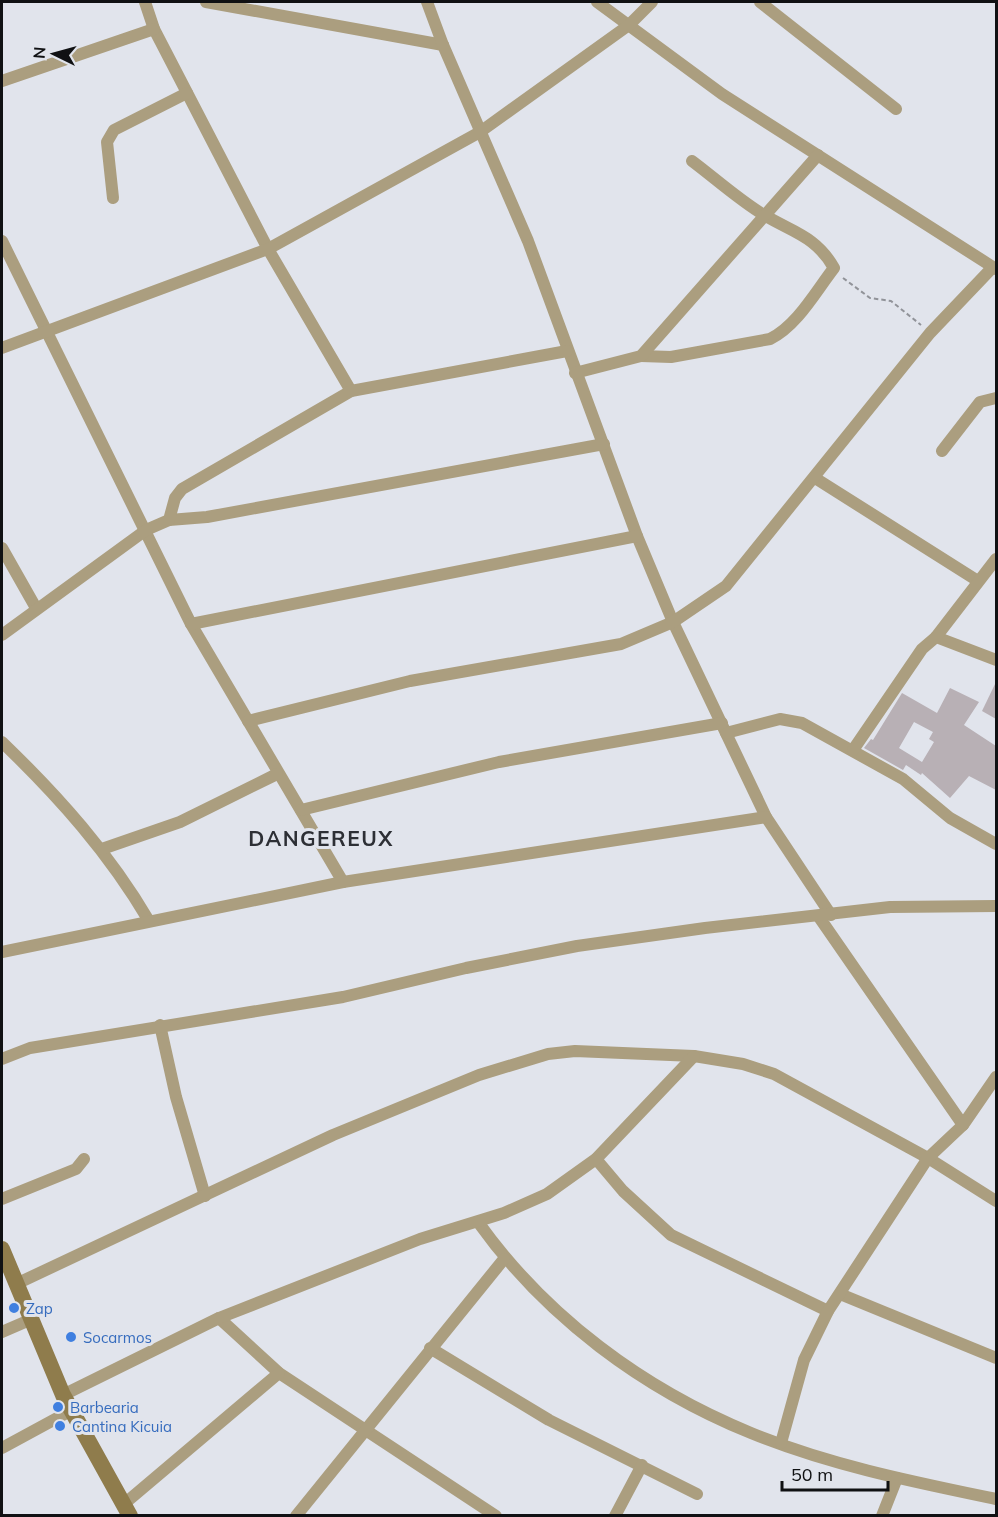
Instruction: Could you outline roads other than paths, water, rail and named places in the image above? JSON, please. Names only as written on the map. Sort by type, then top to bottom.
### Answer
[{"type":"main road","points":[[2,1249],[63,1395],[127,1510]]},
{"type":"street","points":[[145,2],[154,29],[268,249],[351,391]]},
{"type":"street","points":[[206,2],[232,3],[443,45]]},
{"type":"street","points":[[427,2],[443,45],[528,241],[637,536],[673,622],[766,817],[825,916],[963,1125]]},
{"type":"street","points":[[248,722],[410,681],[621,644],[673,622],[726,586],[930,333],[994,268],[722,94],[597,2]]},
{"type":"street","points":[[2,348],[44,330],[268,249],[480,132],[629,25],[652,2]]},
{"type":"street","points":[[760,2],[896,109]]},
{"type":"street","points":[[2,81],[154,29]]},
{"type":"street","points":[[113,198],[107,142],[114,130],[187,93]]},
{"type":"street","points":[[641,356],[818,155]]},
{"type":"street","points":[[575,373],[641,356],[671,357],[770,339],[780,334],[834,268],[827,256],[797,230],[764,216],[692,161]]},
{"type":"street","points":[[2,241],[191,624],[277,774],[343,882]]},
{"type":"street","points":[[169,520],[175,498],[182,489],[351,391],[567,351]]},
{"type":"street","points":[[942,451],[981,402],[996,398]]},
{"type":"street","points":[[2,635],[146,530],[169,520],[207,517],[604,444]]},
{"type":"street","points":[[815,478],[978,581]]},
{"type":"street","points":[[191,624],[637,536]]},
{"type":"street","points":[[2,548],[36,608]]},
{"type":"street","points":[[853,750],[922,649],[936,637],[996,559]]},
{"type":"street","points":[[936,637],[996,660]]},
{"type":"street","points":[[301,810],[499,762],[764,721],[791,719],[853,750],[903,779],[950,818],[996,844]]},
{"type":"street","points":[[2,742],[66,806],[102,849],[149,921]]},
{"type":"street","points":[[102,849],[180,822],[277,774]]},
{"type":"street","points":[[2,952],[343,882],[766,817]]},
{"type":"street","points":[[2,1059],[30,1048],[343,997],[466,968],[577,946],[705,928],[899,906],[996,906]]},
{"type":"street","points":[[160,1025],[176,1097],[205,1196]]},
{"type":"street","points":[[16,1284],[333,1135],[513,1063],[548,1054],[575,1051],[694,1056],[743,1064],[774,1074],[928,1158],[996,1201]]},
{"type":"street","points":[[63,1395],[219,1318],[420,1239],[478,1222],[547,1194],[596,1159],[694,1056]]},
{"type":"street","points":[[781,1443],[804,1360],[828,1311],[928,1158],[963,1125],[996,1077]]},
{"type":"street","points":[[2,1199],[76,1169],[84,1159]]},
{"type":"street","points":[[596,1159],[623,1191],[671,1235],[828,1311]]},
{"type":"street","points":[[478,1222],[504,1259],[576,1330],[638,1374],[729,1423],[781,1443],[897,1478],[996,1498]]},
{"type":"street","points":[[296,1515],[429,1348],[504,1259]]},
{"type":"street","points":[[840,1294],[996,1358]]},
{"type":"street","points":[[219,1318],[279,1373],[496,1515]]},
{"type":"street","points":[[2,1332],[32,1319]]},
{"type":"street","points":[[429,1348],[540,1415],[698,1494]]},
{"type":"street","points":[[127,1510],[279,1373]]},
{"type":"street","points":[[2,1448],[72,1410]]},
{"type":"street","points":[[615,1515],[642,1465]]},
{"type":"street","points":[[882,1515],[897,1478]]},
{"type":"place","name":"Zap","points":[[14,1308]]},
{"type":"place","name":"Socarmos","points":[[71,1337]]},
{"type":"place","name":"Barbearia","points":[[58,1407]]},
{"type":"place","name":"Cantina Kicuia","points":[[60,1426]]},
{"type":"district","name":"DANGEREUX","points":[[321,838]]}]
